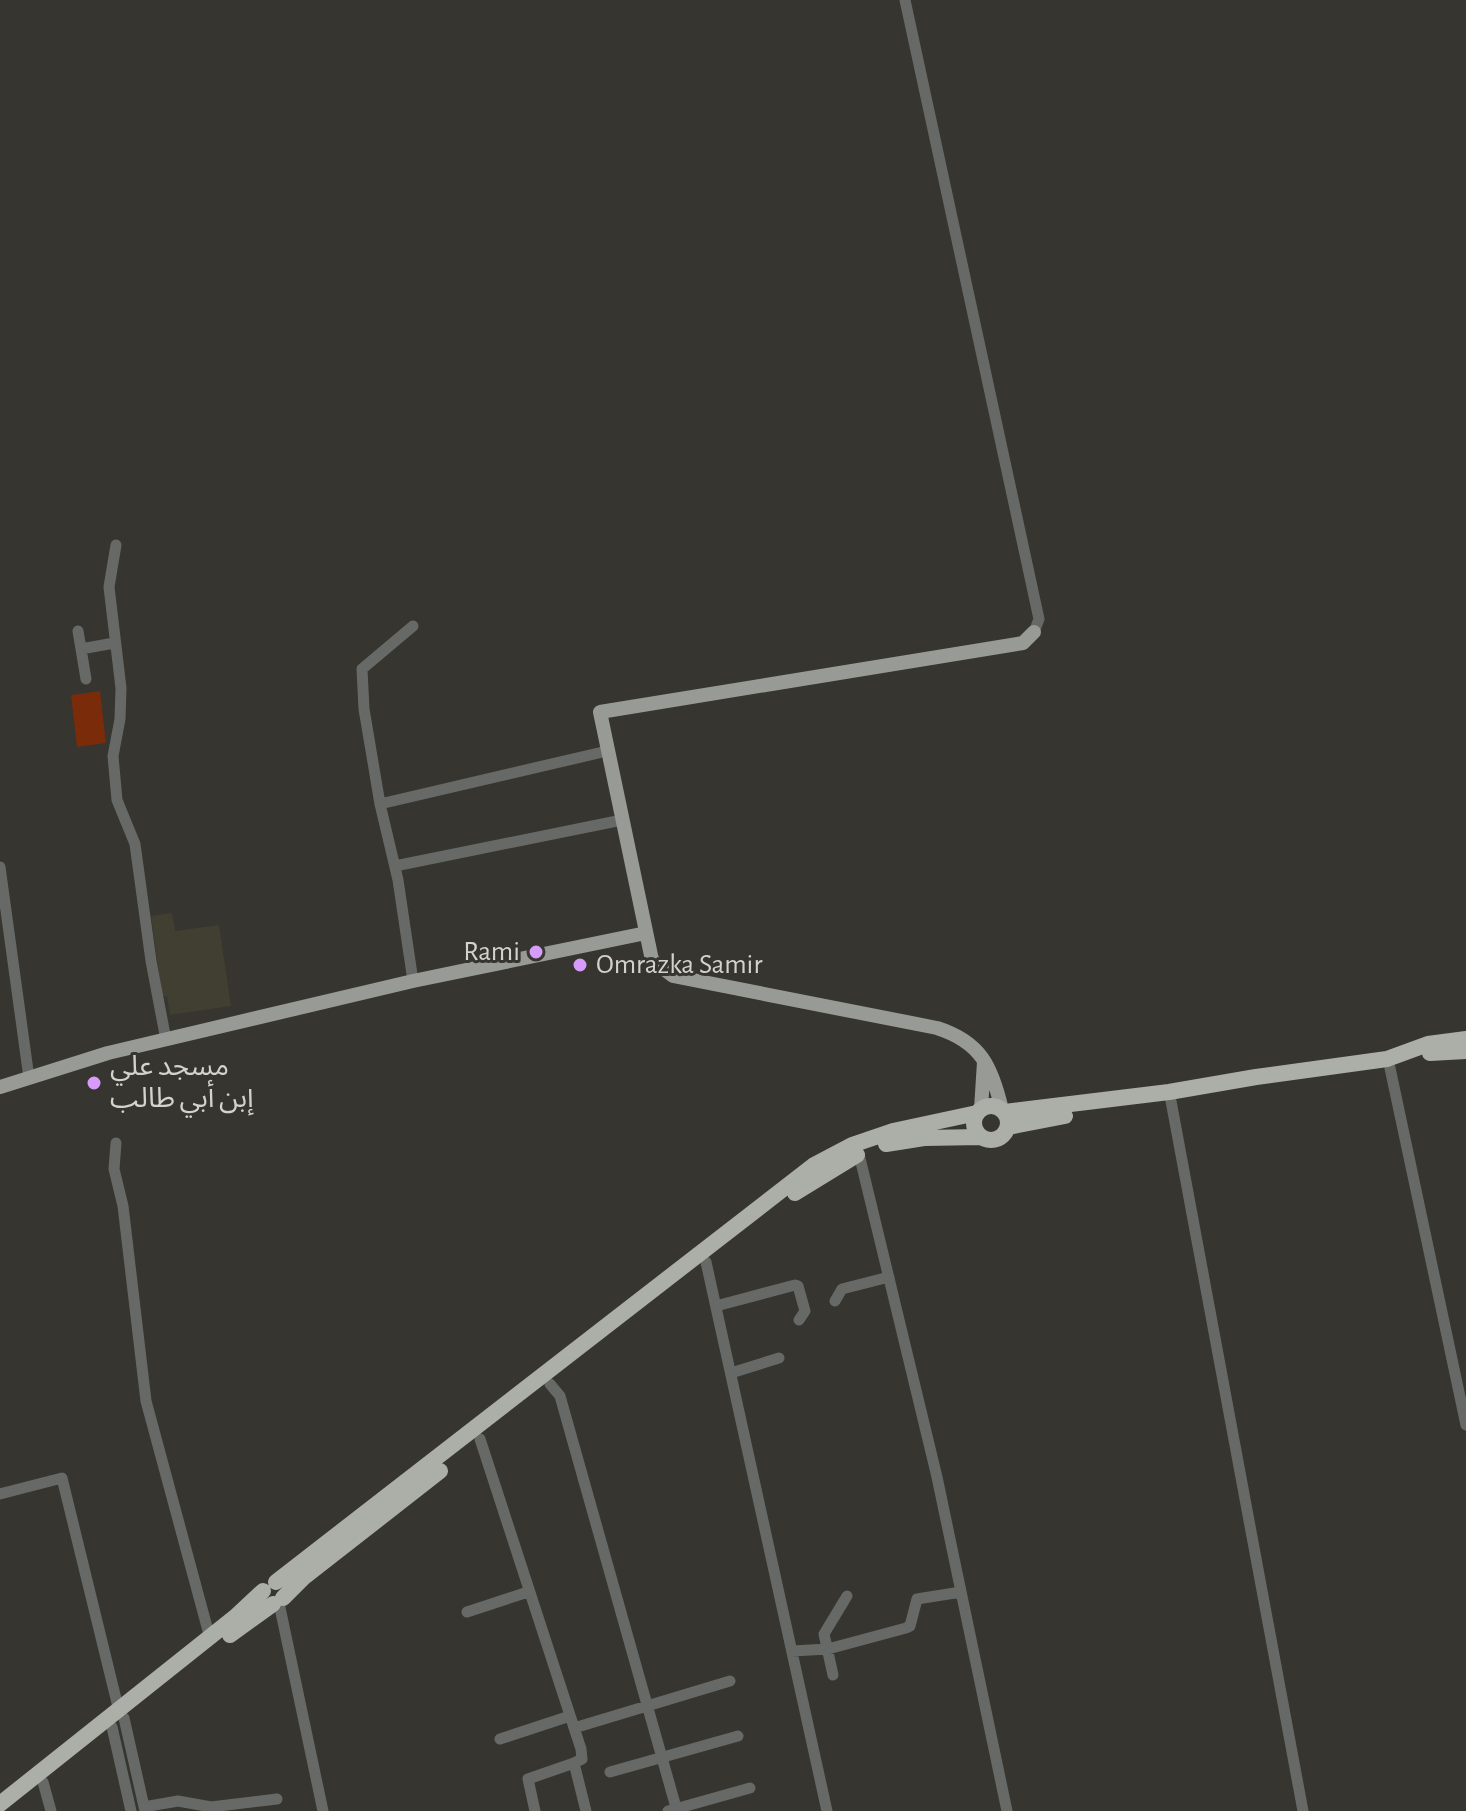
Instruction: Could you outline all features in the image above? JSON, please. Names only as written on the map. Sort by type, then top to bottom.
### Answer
[{"type":"highway","points":[[1005,1116],[1387,1059],[1428,1044],[1466,1039]]},
{"type":"highway","points":[[0,1804],[118,1719],[275,1596],[814,1165],[852,1145],[893,1131],[992,1106],[1005,1116],[1038,1120],[1390,1068],[1430,1053],[1466,1051]]},
{"type":"highway","points":[[979,1111],[974,1126],[981,1137]]},
{"type":"highway","points":[[5,1811],[118,1719],[210,1638],[303,1578],[803,1187],[859,1154],[909,1139],[997,1139],[1004,1135],[1005,1116]]},
{"type":"main road","points":[[1005,1116],[996,1083],[984,1062],[971,1043],[957,1035],[937,1028],[673,976],[652,960],[600,712],[1023,643],[1034,632]]},
{"type":"main road","points":[[0,1087],[108,1053],[413,981],[646,933]]},
{"type":"main road","points":[[979,1111],[984,1062]]},
{"type":"street","points":[[905,0],[1039,619],[1034,632]]},
{"type":"street","points":[[116,545],[109,587],[121,688],[120,719],[113,756],[117,800],[135,844],[151,961],[166,1040]]},
{"type":"street","points":[[413,626],[362,669],[364,709],[380,804],[395,866],[413,981]]},
{"type":"street","points":[[78,631],[86,679]]},
{"type":"street","points":[[81,649],[114,643]]},
{"type":"street","points":[[380,804],[607,751]]},
{"type":"street","points":[[395,866],[622,820]]},
{"type":"street","points":[[0,867],[29,1078]]},
{"type":"street","points":[[1390,1068],[1466,1425]]},
{"type":"street","points":[[1171,1101],[1303,1811]]},
{"type":"street","points":[[116,1143],[114,1169],[123,1206],[146,1401],[210,1638]]},
{"type":"street","points":[[859,1154],[937,1477],[1007,1811]]},
{"type":"street","points":[[706,1262],[827,1811]]},
{"type":"street","points":[[835,1301],[842,1289],[889,1277]]},
{"type":"street","points":[[716,1306],[795,1285],[798,1286],[805,1311],[799,1320]]},
{"type":"street","points":[[731,1373],[779,1358]]},
{"type":"street","points":[[550,1384],[560,1396],[674,1810],[750,1788]]},
{"type":"street","points":[[480,1439],[582,1754],[582,1759],[574,1763],[528,1779],[535,1811]]},
{"type":"street","points":[[0,1494],[62,1478],[118,1719],[144,1809],[178,1801],[206,1809],[277,1799]]},
{"type":"street","points":[[467,1612],[528,1592]]},
{"type":"street","points":[[792,1651],[828,1649],[906,1628],[910,1626],[917,1599],[961,1592]]},
{"type":"street","points":[[275,1596],[323,1811]]},
{"type":"street","points":[[833,1675],[824,1634],[847,1596]]},
{"type":"street","points":[[574,1728],[730,1681]]},
{"type":"street","points":[[500,1739],[570,1716]]},
{"type":"street","points":[[118,1719],[131,1811]]},
{"type":"street","points":[[610,1772],[738,1736]]},
{"type":"street","points":[[574,1763],[586,1811]]},
{"type":"street","points":[[43,1782],[51,1811]]},
{"type":"shaded area","points":[[100,691],[106,743],[77,747],[71,695]]},
{"type":"shaded area","points":[[172,913],[175,931],[219,925],[231,1006],[170,1015],[167,996],[162,996],[151,916]]},
{"type":"place","name":"Rami","points":[[536,952]]},
{"type":"place","name":"Omrazka Samir","points":[[580,965]]},
{"type":"place","name":"مسجد علي إبن أبي طالب","points":[[94,1083]]}]
